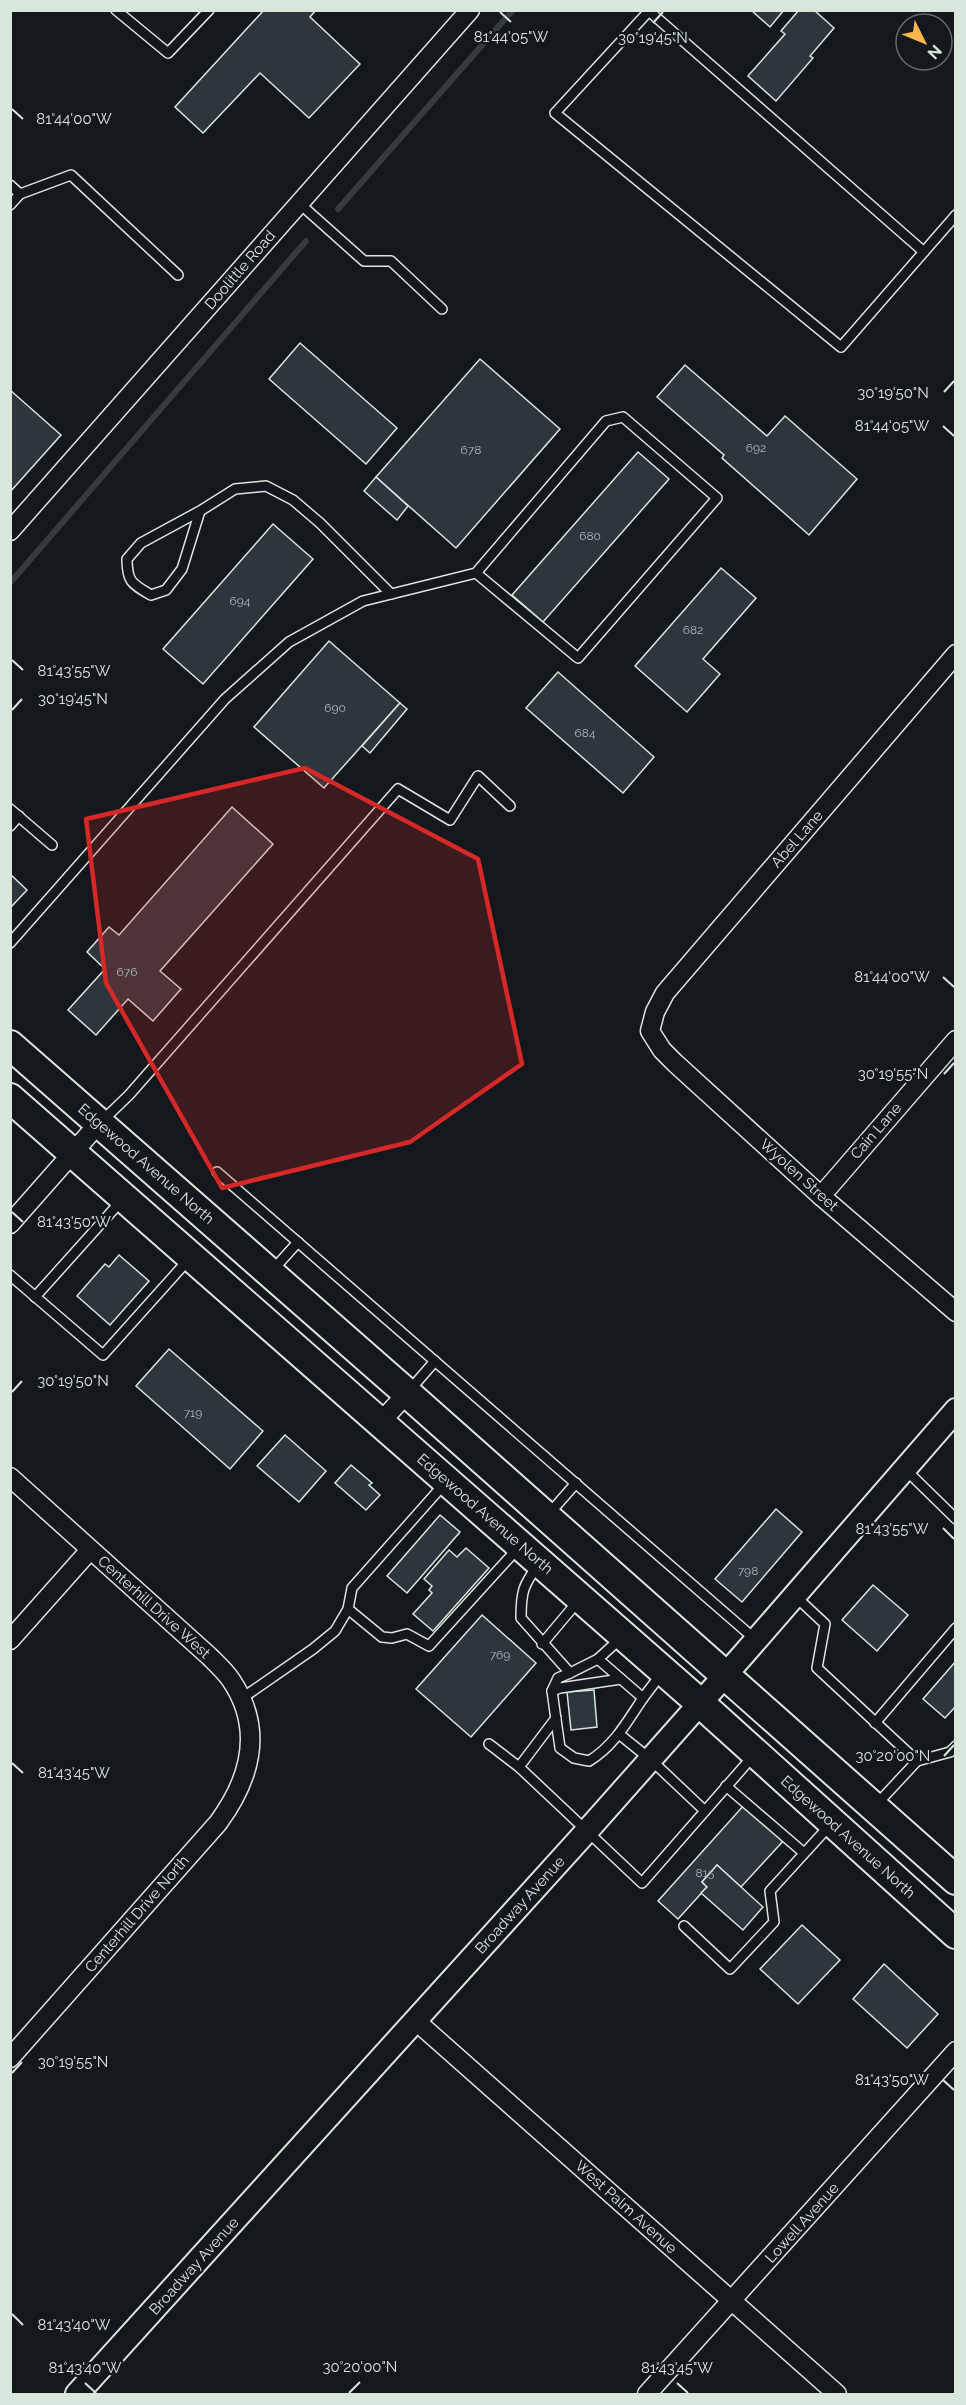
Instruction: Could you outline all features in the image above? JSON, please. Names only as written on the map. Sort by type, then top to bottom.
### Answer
[{"type":"main road","name":"Edgewood Avenue North","points":[[10,1045],[547,1516],[956,1880]]},
{"type":"main road","name":"Edgewood Avenue North","points":[[10,1098],[664,1671],[956,1934]]},
{"type":"street","name":"Doolittle Road","points":[[10,531],[470,10]]},
{"type":"street","name":"Abel Lane","points":[[650,1031],[664,993],[956,654]]},
{"type":"street","name":"Wyolen Street","points":[[650,1031],[662,1050],[675,1063],[821,1196],[956,1312]]},
{"type":"street","name":"Cain Lane","points":[[821,1196],[956,1040]]},
{"type":"street","points":[[10,1224],[99,1123]]},
{"type":"street","points":[[380,1423],[407,1393]]},
{"type":"street","name":"Broadway Avenue","points":[[77,2394],[586,1832],[956,1410]]},
{"type":"street","name":"Centerhill Drive West","points":[[10,1477],[209,1656],[231,1680],[241,1700],[251,1736],[249,1762]]},
{"type":"street","points":[[10,1640],[90,1550]]},
{"type":"street","name":"Centerhill Drive North","points":[[10,2058],[218,1823],[235,1801],[249,1762]]},
{"type":"street","name":"West Palm Avenue","points":[[416,2021],[837,2394]]},
{"type":"street","name":"Lowell Avenue","points":[[647,2394],[956,2051]]},
{"type":"lane","points":[[116,10],[168,53],[209,10]]},
{"type":"lane","points":[[924,252],[649,12],[555,113],[841,347],[924,252],[956,215]]},
{"type":"lane","points":[[10,205],[20,194],[71,175],[178,276]]},
{"type":"lane","points":[[10,185],[20,194]]},
{"type":"lane","points":[[299,203],[364,261],[390,261],[442,309]]},
{"type":"lane","points":[[10,943],[225,699],[289,642],[363,601],[476,573],[606,421],[622,417],[717,498],[578,658],[476,573]]},
{"type":"lane","points":[[200,511],[182,570],[166,590],[151,594],[137,586],[127,575],[127,559],[141,543],[235,489],[266,486],[293,500],[320,523],[392,594]]},
{"type":"lane","points":[[99,1123],[129,1095],[398,789],[450,820],[478,776],[510,806]]},
{"type":"lane","points":[[10,809],[52,845]]},
{"type":"lane","points":[[10,826],[19,816]]},
{"type":"lane","points":[[217,1172],[756,1640]]},
{"type":"lane","points":[[35,1297],[123,1198]]},
{"type":"lane","points":[[270,1273],[298,1242]]},
{"type":"lane","points":[[10,1275],[103,1355],[190,1257]]},
{"type":"lane","points":[[407,1393],[435,1360]]},
{"type":"lane","points":[[904,1468],[956,1519]]},
{"type":"lane","points":[[241,1700],[313,1649],[334,1631],[348,1609],[352,1588],[446,1481]]},
{"type":"lane","points":[[547,1516],[576,1483]]},
{"type":"lane","points":[[348,1609],[382,1637],[392,1638],[407,1634],[429,1646],[530,1554]]},
{"type":"lane","points":[[530,1554],[526,1580],[521,1593],[521,1618],[570,1673]]},
{"type":"lane","points":[[795,1596],[825,1624],[817,1668],[917,1761]]},
{"type":"lane","points":[[542,1644],[581,1598]]},
{"type":"lane","points":[[875,1723],[956,1629]]},
{"type":"lane","points":[[623,1636],[598,1659],[558,1678],[552,1691],[560,1748],[574,1758],[589,1761],[604,1752],[664,1671]]},
{"type":"lane","points":[[598,1659],[643,1698]]},
{"type":"lane","points":[[552,1691],[621,1679]]},
{"type":"lane","points":[[519,1767],[556,1718]]},
{"type":"lane","points":[[619,1734],[705,1810]]},
{"type":"lane","points":[[489,1744],[519,1767],[642,1883],[755,1753]]},
{"type":"lane","points":[[874,1807],[917,1761],[950,1752],[956,1746]]},
{"type":"lane","points":[[726,1786],[804,1853]]},
{"type":"lane","points":[[684,1926],[730,1969],[774,1922],[770,1891],[832,1822]]},
{"type":"highlighted area","points":[[305,768],[478,859],[522,1064],[410,1142],[222,1188],[106,983],[86,819]]},
{"type":"building","points":[[264,10],[316,10],[310,17],[360,64],[309,118],[260,73],[203,133],[175,107]]},
{"type":"building","points":[[751,10],[784,10],[770,27]]},
{"type":"building","points":[[799,10],[814,10],[834,28],[810,56],[813,58],[776,101],[748,76],[785,34],[781,31]]},
{"type":"building","points":[[300,343],[397,428],[366,464],[269,379]]},
{"type":"building","points":[[480,359],[560,429],[456,548],[376,477]]},
{"type":"building","points":[[685,365],[767,436],[785,416],[857,479],[809,535],[722,458],[724,455],[657,397]]},
{"type":"building","points":[[10,390],[61,435],[10,492]]},
{"type":"building","points":[[638,452],[669,479],[543,622],[512,595]]},
{"type":"building","points":[[376,477],[408,506],[397,520],[364,491]]},
{"type":"building","points":[[273,524],[313,559],[203,684],[163,649]]},
{"type":"building","points":[[721,568],[756,598],[703,659],[720,674],[687,712],[635,666]]},
{"type":"building","points":[[329,641],[400,703],[324,788],[254,727]]},
{"type":"building","points":[[558,672],[654,757],[623,793],[526,708]]},
{"type":"building","points":[[400,703],[407,709],[370,753],[362,746]]},
{"type":"building","points":[[232,807],[273,844],[160,971],[181,989],[153,1021],[128,999],[96,1035],[68,1010],[105,969],[87,952],[109,927],[119,935]]},
{"type":"building","points":[[10,874],[27,890],[10,908]]},
{"type":"building","points":[[119,1255],[149,1281],[110,1325],[77,1296],[105,1264],[109,1267]]},
{"type":"building","points":[[169,1349],[263,1431],[230,1469],[136,1386]]},
{"type":"building","points":[[285,1435],[326,1471],[299,1502],[257,1466]]},
{"type":"building","points":[[351,1465],[372,1483],[369,1485],[380,1495],[366,1510],[335,1483]]},
{"type":"building","points":[[776,1509],[802,1532],[742,1602],[715,1579]]},
{"type":"building","points":[[440,1515],[460,1532],[407,1593],[387,1576]]},
{"type":"building","points":[[466,1548],[489,1568],[433,1631],[413,1614],[432,1593],[429,1590],[432,1586],[424,1579],[449,1550],[457,1557]]},
{"type":"building","points":[[873,1585],[908,1615],[877,1651],[842,1620]]},
{"type":"building","points":[[482,1615],[536,1663],[471,1737],[416,1689]]},
{"type":"building","points":[[956,1661],[956,1706],[945,1718],[923,1699]]},
{"type":"building","points":[[594,1690],[597,1727],[571,1730],[567,1692]]},
{"type":"building","points":[[745,1804],[785,1839],[741,1887],[717,1865],[702,1882],[707,1887],[678,1919],[658,1901]]},
{"type":"building","points":[[717,1865],[763,1907],[743,1930],[701,1893],[707,1887],[702,1882]]},
{"type":"building","points":[[802,1925],[840,1960],[798,2004],[760,1969]]},
{"type":"building","points":[[884,1964],[938,2014],[907,2048],[853,1999]]},
{"type":"waterway","points":[[338,209],[513,10]]},
{"type":"waterway","points":[[10,583],[306,241]]}]
